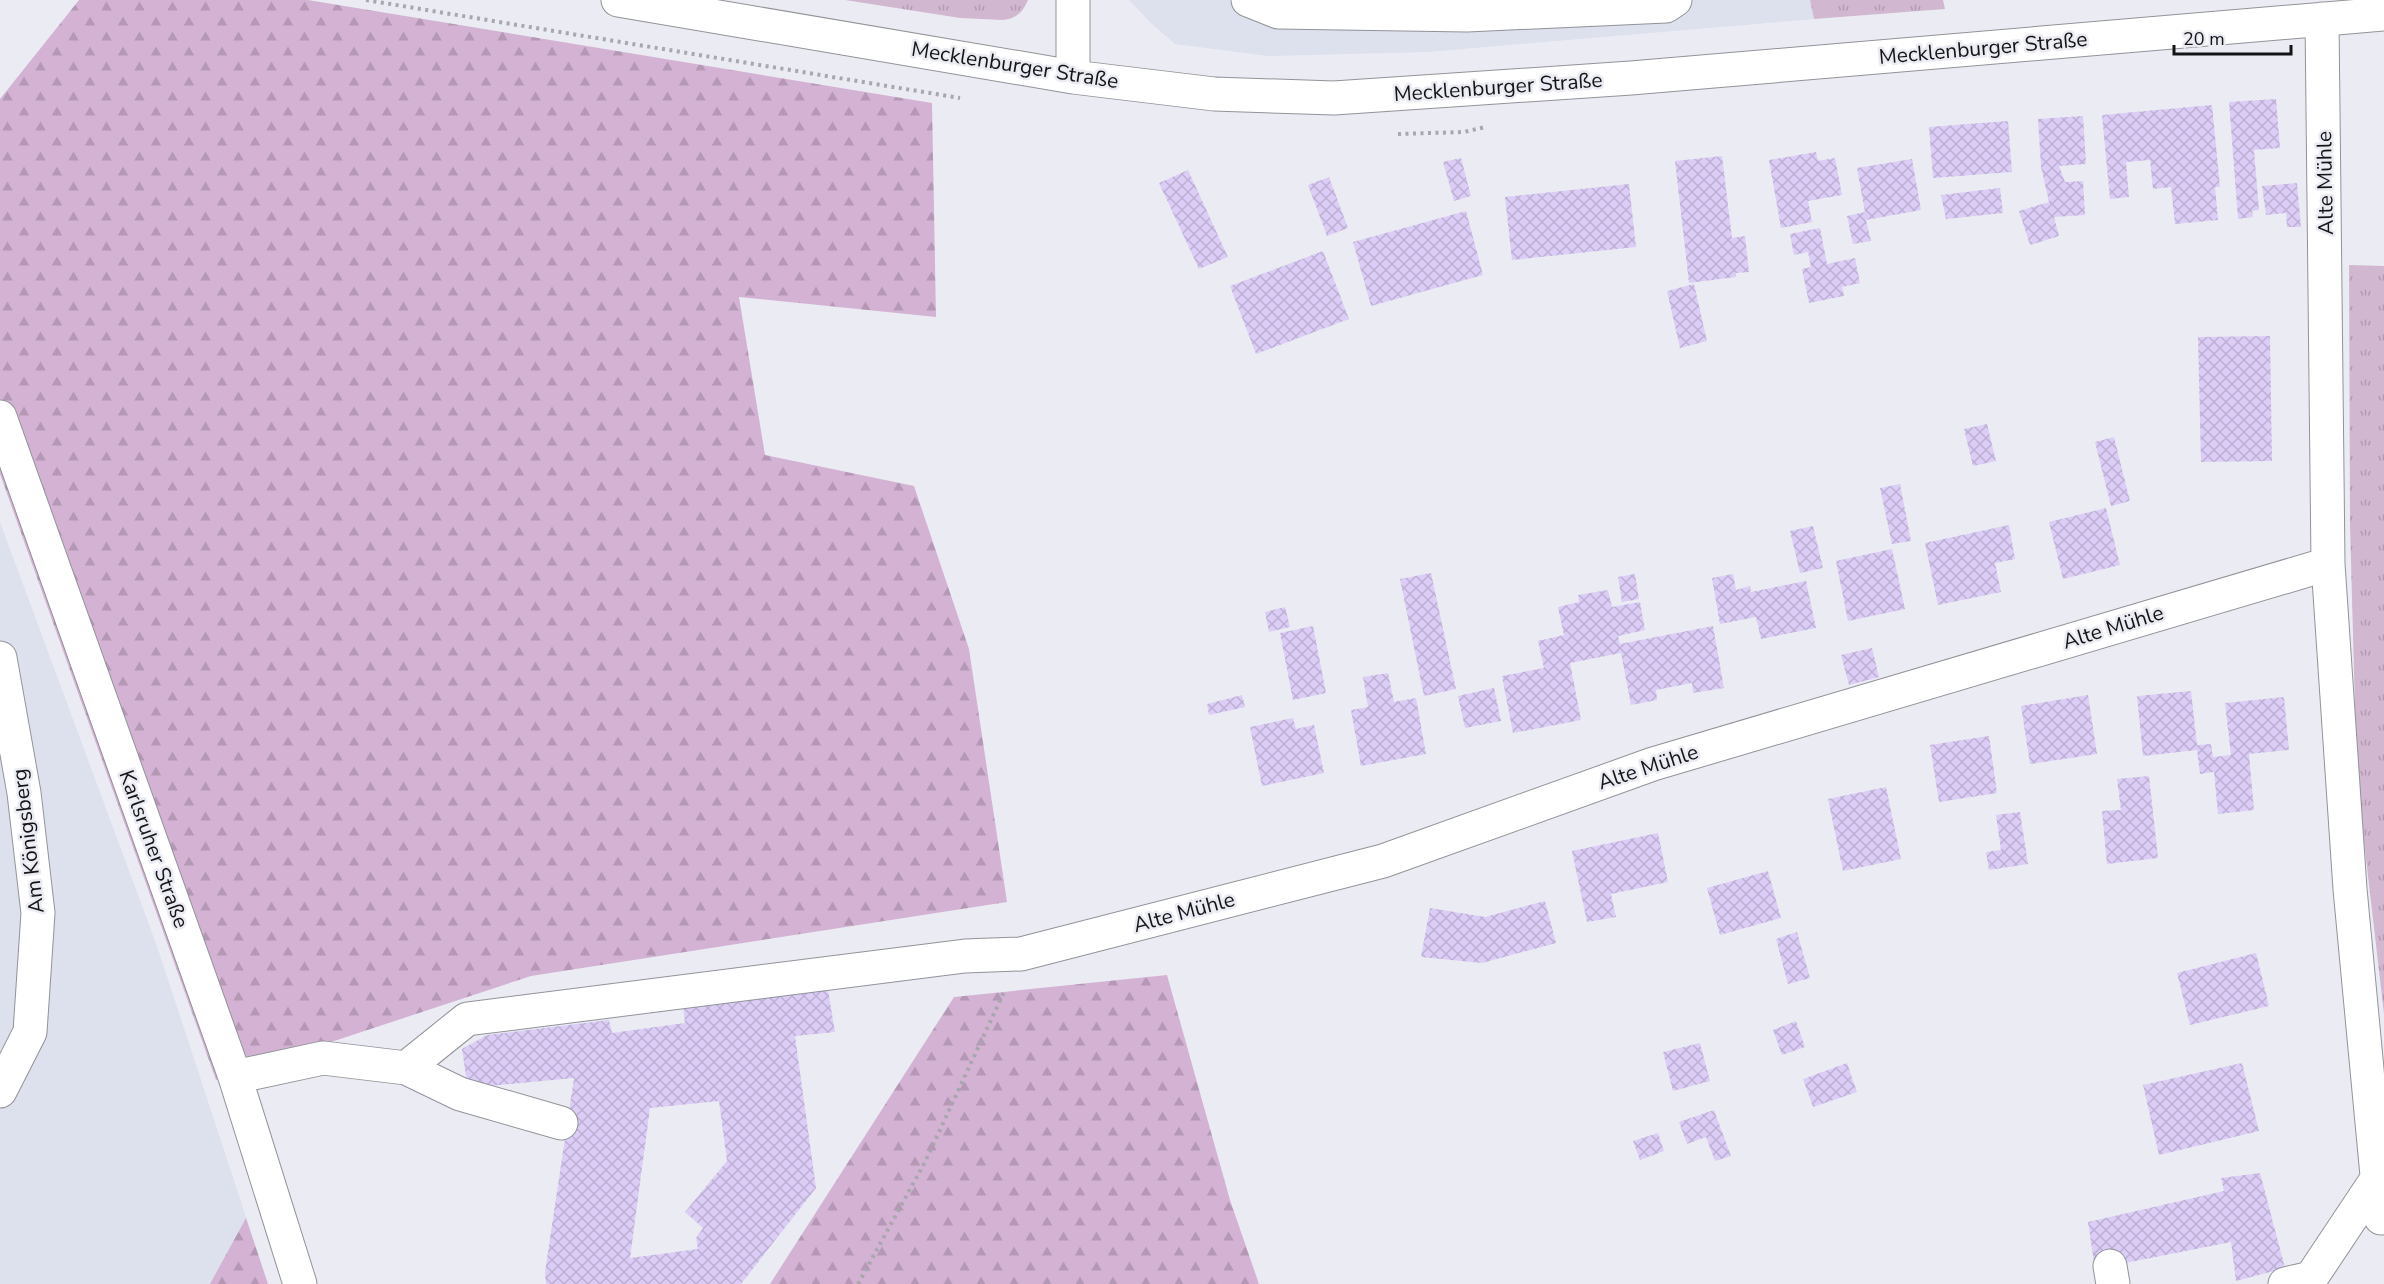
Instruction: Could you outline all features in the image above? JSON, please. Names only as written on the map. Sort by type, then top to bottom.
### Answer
[{"type":"street","name":"Mecklenburger Straße","points":[[618,0],[1073,77],[1214,94],[1334,98],[1643,77],[2384,14]]},
{"type":"street","points":[[1073,0],[1073,77]]},
{"type":"street","points":[[1248,0],[1278,12],[1467,15],[1666,6],[1675,0]]},
{"type":"street","name":"Alte Mühle","points":[[2322,19],[2328,564],[2350,889],[2381,1218]]},
{"type":"street","name":"Karlsruher Straße","points":[[0,417],[235,1077],[300,1284]]},
{"type":"street","name":"Alte Mühle","points":[[406,1068],[467,1019],[965,956],[1021,954],[1383,861],[1653,764],[2328,564]]},
{"type":"street","name":"Am Königsberg","points":[[0,658],[24,793],[38,913],[30,1032],[0,1091]]},
{"type":"street","points":[[235,1077],[323,1058],[406,1068],[460,1095],[561,1123]]},
{"type":"street","points":[[2285,1284],[2311,1278],[2377,1179]]},
{"type":"path","points":[[858,1284],[925,1162],[1004,992]]},
{"type":"shaded area","points":[[1129,0],[1810,0],[1814,19],[1428,52],[1268,56],[1175,44]]},
{"type":"shaded area","points":[[0,522],[158,949],[268,1284],[0,1284]]},
{"type":"green space","points":[[79,0],[308,0],[932,103],[936,317],[739,297],[765,455],[914,486],[969,649],[1007,902],[531,976],[216,1080],[0,474],[0,99]]},
{"type":"green space","points":[[845,0],[1028,0],[1019,14],[1003,20],[960,18]]},
{"type":"green space","points":[[1810,0],[1943,0],[1945,9],[1814,19]]},
{"type":"green space","points":[[2349,265],[2384,266],[2384,1014],[2357,781],[2350,525]]},
{"type":"green space","points":[[1167,975],[1230,1200],[1259,1284],[770,1284],[954,997]]},
{"type":"green space","points":[[246,1218],[268,1284],[210,1284]]},
{"type":"building","points":[[2276,99],[2280,148],[2254,150],[2259,210],[2252,211],[2253,217],[2238,219],[2229,102]]},
{"type":"building","points":[[2212,105],[2220,187],[2215,187],[2218,220],[2175,224],[2171,187],[2153,189],[2150,160],[2126,162],[2129,197],[2110,199],[2102,115]]},
{"type":"building","points":[[2083,116],[2086,164],[2059,166],[2065,182],[2083,181],[2085,215],[2054,217],[2059,236],[2030,245],[2019,211],[2049,202],[2041,167],[2038,119]]},
{"type":"building","points":[[2008,121],[2012,172],[1933,178],[1929,127]]},
{"type":"building","points":[[1816,152],[1818,161],[1835,158],[1842,195],[1808,201],[1812,222],[1781,228],[1769,160]]},
{"type":"building","points":[[1722,156],[1732,238],[1745,236],[1749,272],[1736,273],[1736,277],[1689,283],[1675,161]]},
{"type":"building","points":[[1461,158],[1471,196],[1454,201],[1443,162]]},
{"type":"building","points":[[1912,159],[1921,210],[1866,220],[1871,241],[1853,244],[1847,216],[1865,212],[1857,168]]},
{"type":"building","points":[[1188,170],[1228,257],[1199,269],[1159,183]]},
{"type":"building","points":[[1329,177],[1348,228],[1327,236],[1308,185]]},
{"type":"building","points":[[2297,183],[2301,227],[2287,227],[2286,213],[2266,215],[2262,186]]},
{"type":"building","points":[[1629,184],[1636,247],[1512,260],[1505,197]]},
{"type":"building","points":[[2000,188],[2003,213],[1946,219],[1941,195]]},
{"type":"building","points":[[1466,211],[1483,275],[1371,306],[1353,242]]},
{"type":"building","points":[[1820,228],[1827,264],[1855,258],[1860,283],[1842,287],[1844,296],[1809,303],[1802,269],[1811,267],[1808,252],[1794,255],[1790,234]]},
{"type":"building","points":[[1323,251],[1349,319],[1256,354],[1230,286]]},
{"type":"building","points":[[1694,284],[1707,341],[1680,348],[1667,291]]},
{"type":"building","points":[[2270,336],[2272,461],[2201,462],[2198,337]]},
{"type":"building","points":[[1987,424],[1996,461],[1973,466],[1964,429]]},
{"type":"building","points":[[2114,437],[2130,501],[2111,506],[2095,442]]},
{"type":"building","points":[[1900,484],[1911,541],[1892,544],[1880,488]]},
{"type":"building","points":[[2106,508],[2120,565],[2063,579],[2049,522]]},
{"type":"building","points":[[2009,525],[2015,559],[1995,563],[2001,592],[1938,605],[1925,543]]},
{"type":"building","points":[[1813,526],[1823,568],[1800,573],[1790,531]]},
{"type":"building","points":[[1892,549],[1905,609],[1848,621],[1836,561]]},
{"type":"building","points":[[1431,573],[1456,689],[1424,696],[1400,579]]},
{"type":"building","points":[[1635,574],[1639,599],[1622,602],[1618,577]]},
{"type":"building","points":[[1733,574],[1736,590],[1750,586],[1751,592],[1806,581],[1816,628],[1761,639],[1756,617],[1720,624],[1712,578]]},
{"type":"building","points":[[1608,590],[1612,607],[1640,602],[1645,630],[1618,636],[1620,644],[1713,626],[1724,688],[1693,693],[1692,683],[1656,690],[1657,700],[1631,705],[1621,653],[1570,663],[1581,720],[1513,733],[1502,676],[1544,668],[1538,641],[1564,635],[1558,607],[1579,602],[1578,595]]},
{"type":"building","points":[[1285,607],[1290,627],[1269,632],[1265,612]]},
{"type":"building","points":[[1313,626],[1326,693],[1293,700],[1280,633]]},
{"type":"building","points":[[1872,648],[1879,677],[1849,685],[1841,655]]},
{"type":"building","points":[[1388,673],[1394,702],[1416,698],[1426,754],[1361,766],[1351,710],[1368,707],[1363,677]]},
{"type":"building","points":[[1494,688],[1501,721],[1465,728],[1458,696]]},
{"type":"building","points":[[2191,691],[2197,745],[2211,744],[2213,757],[2231,755],[2225,703],[2284,697],[2289,750],[2249,754],[2254,810],[2218,814],[2214,772],[2200,774],[2197,750],[2143,756],[2137,696]]},
{"type":"building","points":[[1242,695],[1245,707],[1209,715],[1207,704]]},
{"type":"building","points":[[2088,695],[2097,754],[2030,764],[2021,706]]},
{"type":"building","points":[[1293,718],[1296,729],[1314,725],[1324,773],[1262,786],[1250,727]]},
{"type":"building","points":[[1989,736],[1997,793],[1939,802],[1930,745]]},
{"type":"building","points":[[2149,776],[2158,858],[2107,864],[2102,811],[2121,810],[2117,779]]},
{"type":"building","points":[[1886,787],[1901,859],[1843,871],[1828,799]]},
{"type":"building","points":[[2020,812],[2028,864],[1989,870],[1986,852],[2001,850],[1996,815]]},
{"type":"building","points":[[1658,833],[1668,882],[1611,894],[1616,917],[1587,922],[1572,851]]},
{"type":"building","points":[[1768,871],[1781,918],[1720,935],[1707,888]]},
{"type":"building","points":[[1545,901],[1556,943],[1482,963],[1421,957],[1430,908],[1485,917]]},
{"type":"building","points":[[1797,932],[1810,978],[1788,984],[1776,939]]},
{"type":"building","points":[[2256,953],[2269,1006],[2190,1025],[2177,973]]},
{"type":"building","points":[[828,990],[835,1032],[795,1036],[816,1188],[741,1284],[546,1284],[545,1272],[574,1078],[488,1086],[467,1083],[462,1049],[487,1035],[609,1020],[612,1033],[685,1023],[683,1006]],"holes":[[[719,1101],[727,1161],[685,1212],[703,1228],[696,1238],[698,1249],[630,1258],[650,1108]]]},
{"type":"building","points":[[1796,1021],[1805,1047],[1782,1055],[1773,1030]]},
{"type":"building","points":[[1700,1043],[1710,1081],[1673,1091],[1663,1052]]},
{"type":"building","points":[[1847,1063],[1857,1092],[1813,1107],[1803,1079]]},
{"type":"building","points":[[2242,1063],[2259,1131],[2159,1155],[2143,1085]]},
{"type":"building","points":[[1714,1110],[1731,1156],[1715,1161],[1706,1137],[1687,1144],[1679,1122]]},
{"type":"building","points":[[1658,1133],[1664,1151],[1640,1160],[1633,1141]]},
{"type":"building","points":[[2260,1173],[2285,1268],[2236,1281],[2231,1242],[2095,1269],[2088,1222],[2224,1191],[2221,1178]]}]
